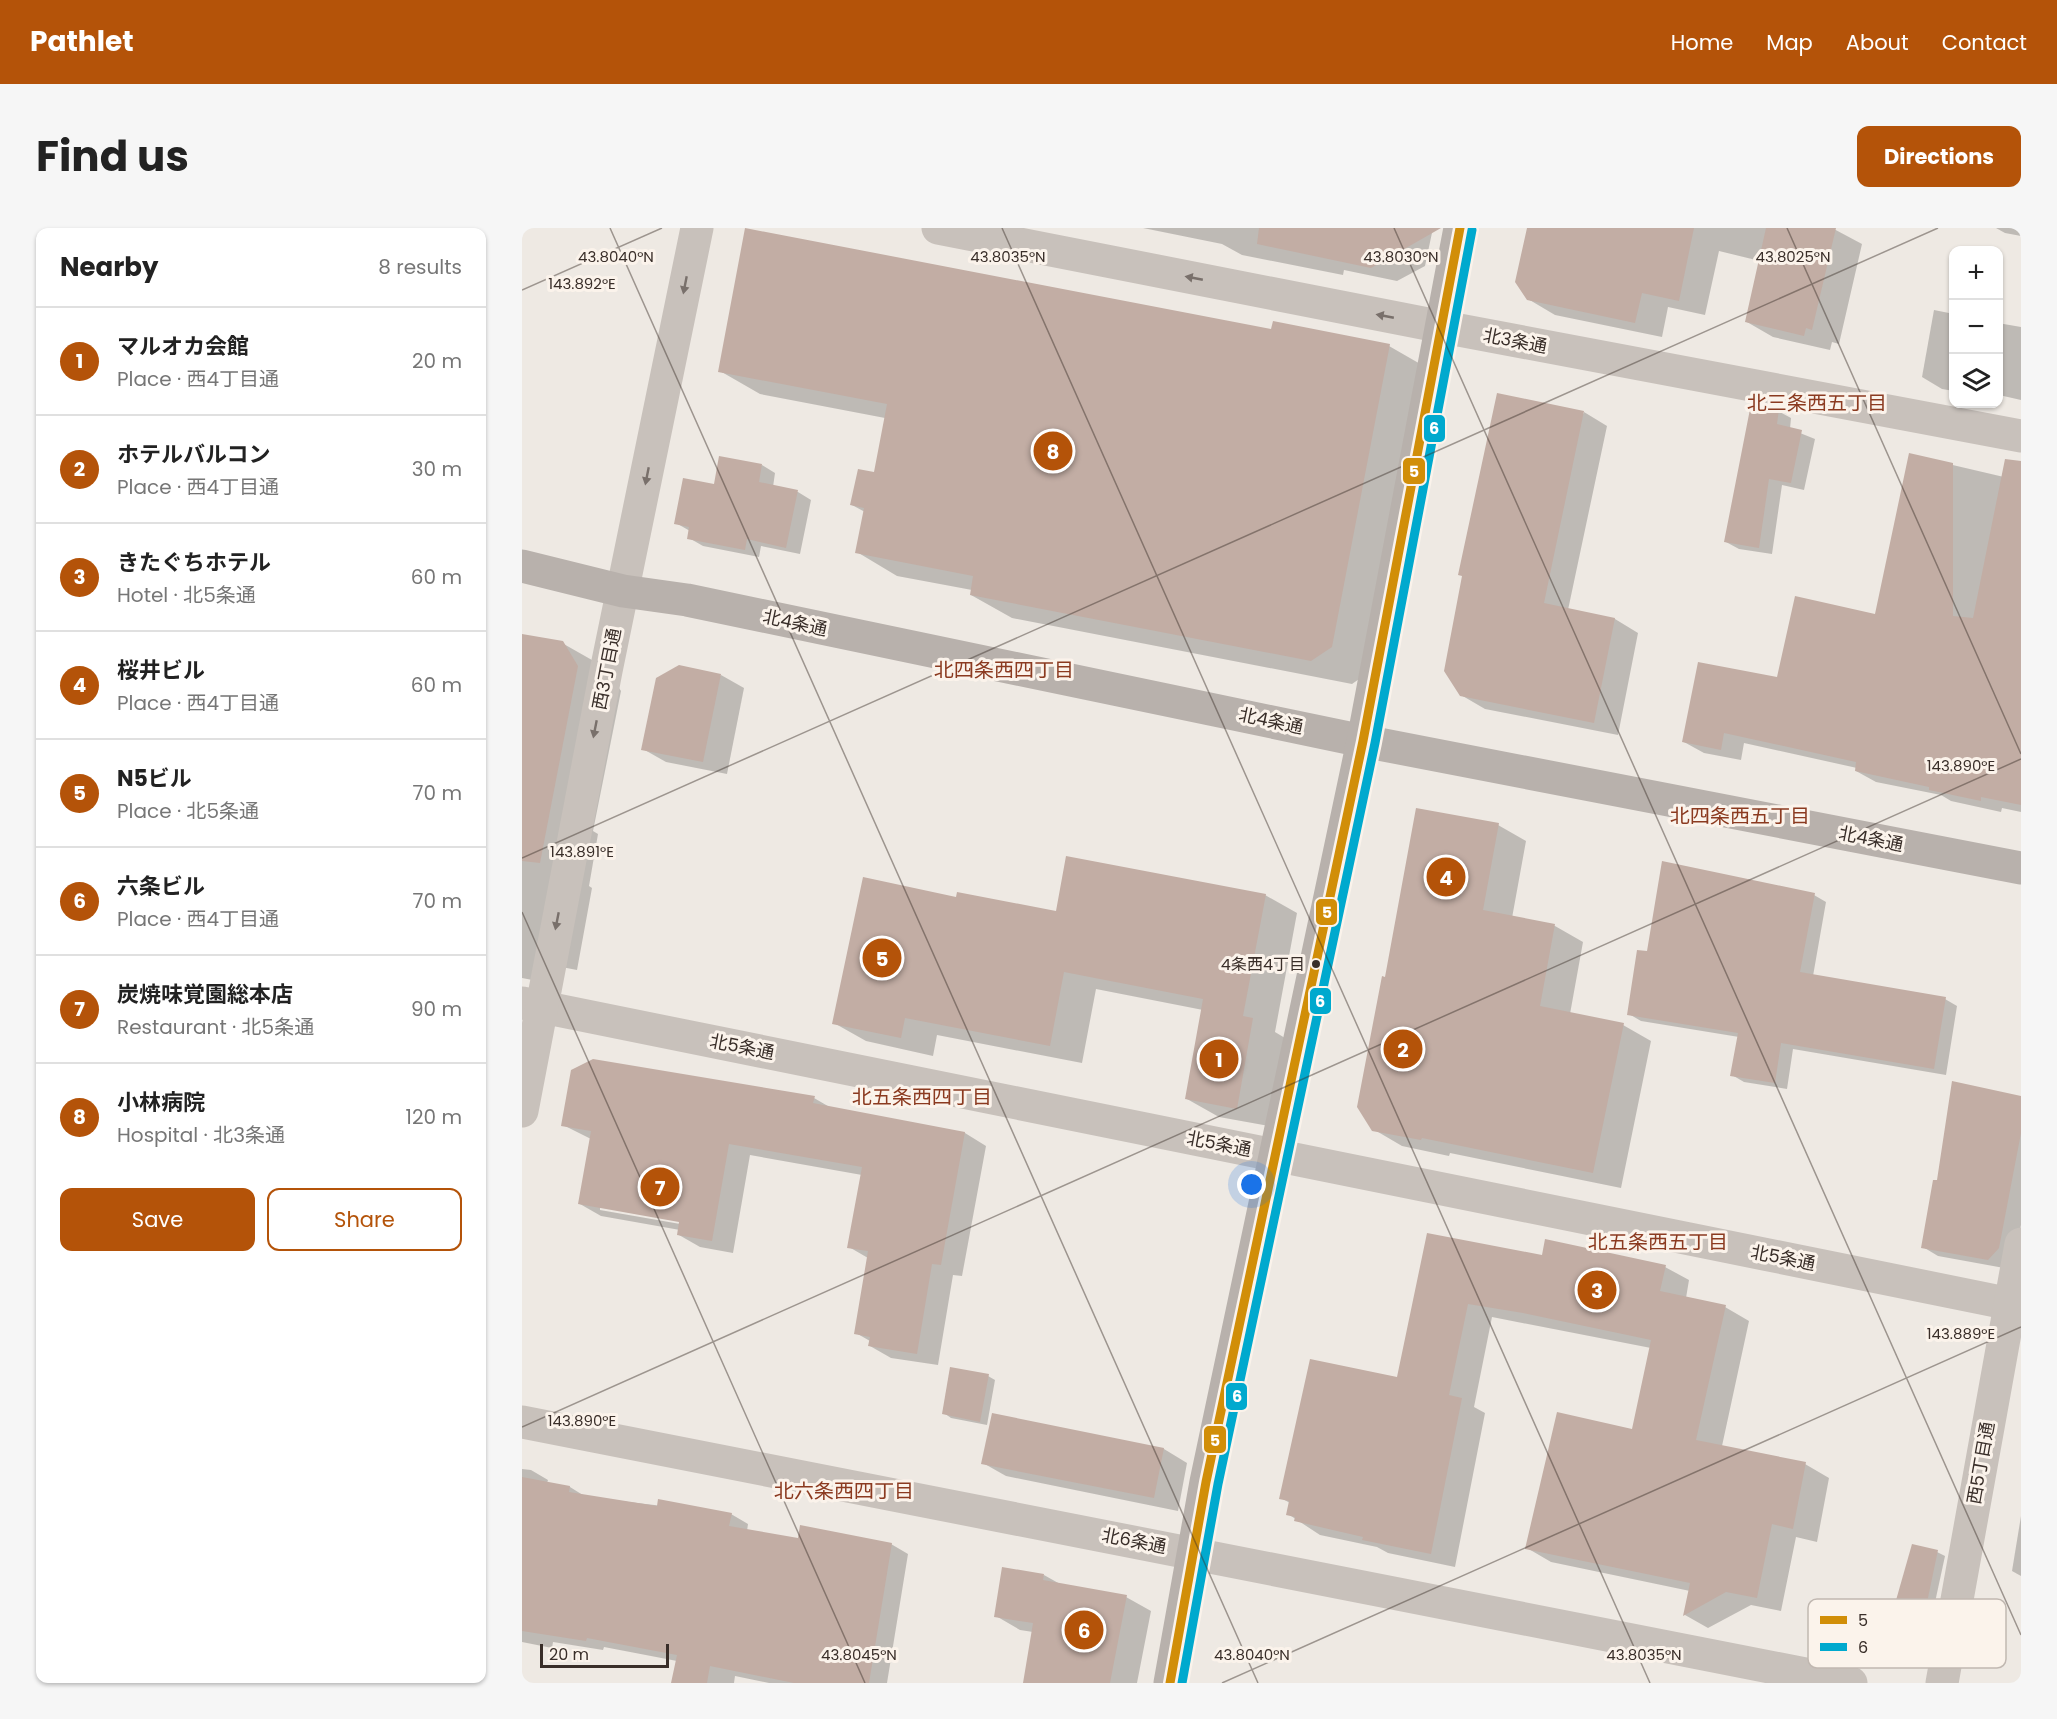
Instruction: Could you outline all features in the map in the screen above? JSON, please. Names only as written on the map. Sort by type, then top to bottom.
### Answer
[{"type":"street","name":"西3丁目通","points":[[522,1111],[532,1005],[623,591],[697,228]]},
{"type":"street","name":"北3条通","points":[[938,228],[1443,327],[2021,436]]},
{"type":"street","points":[[1170,1683],[1192,1553],[1363,741],[1460,228]]},
{"type":"street","name":"北4条通","points":[[522,566],[623,591],[687,600],[1363,741],[2021,868]]},
{"type":"street","name":"北5条通","points":[[532,1005],[2015,1305]]},
{"type":"street","name":"西5丁目通","points":[[1958,1599],[2015,1305],[2021,1244]]},
{"type":"street","name":"北6条通","points":[[522,1422],[1851,1683]]},
{"type":"street","name":"西5丁目通","points":[[1942,1683],[1945,1668]]},
{"type":"building","points":[[745,228],[1271,329],[1273,321],[1390,344],[1332,647],[1311,661],[970,595],[973,576],[855,553],[864,508],[850,505],[858,469],[874,472],[887,404],[718,372]]},
{"type":"building","points":[[1259,228],[1441,228],[1371,268],[1257,244]]},
{"type":"building","points":[[1527,228],[1694,228],[1679,301],[1642,293],[1635,323],[1527,300],[1515,282]]},
{"type":"building","points":[[1766,228],[1836,228],[1812,330],[1806,328],[1804,336],[1745,322]]},
{"type":"building","points":[[1497,393],[1584,411],[1544,603],[1615,618],[1594,723],[1460,696],[1444,671],[1462,576],[1458,575]]},
{"type":"building","points":[[1751,404],[1779,409],[1777,424],[1802,430],[1791,483],[1769,479],[1759,548],[1724,542]]},
{"type":"building","points":[[1909,453],[1953,463],[1953,616],[1973,618],[2005,459],[2021,461],[2021,805],[1981,797],[1981,801],[1929,790],[1929,787],[1855,771],[1856,762],[1724,733],[1721,750],[1682,742],[1698,662],[1777,677],[1795,596],[1875,614]]},
{"type":"building","points":[[719,456],[762,464],[759,482],[798,490],[786,548],[747,539],[745,550],[687,539],[689,527],[674,524],[683,478],[714,484]]},
{"type":"building","points":[[522,634],[563,641],[578,666],[540,863],[522,861]]},
{"type":"building","points":[[679,665],[721,674],[703,762],[641,750],[656,678]]},
{"type":"building","points":[[1416,808],[1499,823],[1483,910],[1555,924],[1540,1006],[1624,1023],[1593,1173],[1422,1138],[1421,1140],[1372,1131],[1357,1107],[1382,976],[1385,977]]},
{"type":"building","points":[[1066,856],[1266,894],[1243,1016],[1253,1018],[1237,1109],[1185,1099],[1203,999],[1064,972],[1050,1046],[905,1018],[901,1038],[832,1024],[863,877],[956,897],[957,892],[1056,911]]},
{"type":"building","points":[[1662,861],[1815,893],[1800,972],[1946,997],[1934,1069],[1781,1043],[1775,1083],[1730,1076],[1738,1033],[1627,1015],[1637,950],[1647,951]]},
{"type":"building","points":[[593,1059],[815,1096],[813,1103],[965,1132],[941,1265],[932,1264],[917,1354],[868,1346],[870,1337],[854,1334],[868,1251],[847,1248],[862,1167],[729,1144],[712,1241],[677,1235],[679,1222],[578,1204],[591,1131],[561,1126],[571,1070]]},
{"type":"building","points":[[1952,1081],[2021,1096],[2021,1133],[1999,1248],[1988,1260],[1921,1248],[1933,1180],[1937,1180]]},
{"type":"building","points":[[1427,1233],[1542,1255],[1545,1239],[1666,1265],[1660,1291],[1726,1305],[1696,1440],[1806,1462],[1793,1529],[1772,1524],[1757,1598],[1726,1592],[1683,1616],[1690,1583],[1525,1549],[1557,1412],[1632,1429],[1651,1340],[1523,1313],[1468,1304],[1449,1395],[1462,1398],[1431,1554],[1362,1540],[1363,1537],[1294,1521],[1295,1517],[1286,1515],[1289,1501],[1279,1499],[1310,1359],[1397,1377]]},
{"type":"building","points":[[950,1367],[989,1374],[980,1422],[942,1414]]},
{"type":"building","points":[[992,1413],[1164,1448],[1154,1498],[981,1464]]},
{"type":"building","points":[[522,1477],[570,1486],[569,1492],[657,1506],[658,1499],[732,1513],[729,1526],[798,1538],[800,1525],[892,1543],[869,1683],[794,1683],[710,1666],[707,1683],[671,1683],[677,1655],[587,1638],[586,1641],[522,1631]]},
{"type":"building","points":[[1912,1544],[1938,1550],[1928,1599],[1896,1599]]},
{"type":"building","points":[[1002,1567],[1044,1574],[1043,1580],[1127,1595],[1110,1683],[1023,1683],[1033,1623],[994,1617]]},
{"type":"transit line","name":"5","points":[[1170,1683],[1206,1482],[1363,741],[1460,228]]},
{"type":"transit line","name":"6","points":[[1182,1683],[1218,1484],[1375,743],[1472,230]]},
{"type":"place","name":"小林病院","points":[[1053,451]]},
{"type":"place","name":"桜井ビル","points":[[1446,877]]},
{"type":"place","name":"N5ビル","points":[[882,958]]},
{"type":"place","name":"4条西4丁目","points":[[1316,964]]},
{"type":"place","name":"ホテルバルコン","points":[[1403,1049]]},
{"type":"place","name":"マルオカ会館","points":[[1219,1059]]},
{"type":"place","name":"炭焼味覚園総本店","points":[[660,1187]]},
{"type":"place","name":"きたぐちホテル","points":[[1597,1290]]},
{"type":"place","name":"六条ビル","points":[[1084,1630]]},
{"type":"district","name":"北三条西五丁目","points":[[1817,403]]},
{"type":"district","name":"北四条西四丁目","points":[[1004,670]]},
{"type":"district","name":"北四条西五丁目","points":[[1740,816]]},
{"type":"district","name":"北五条西四丁目","points":[[922,1097]]},
{"type":"district","name":"北五条西五丁目","points":[[1658,1242]]},
{"type":"district","name":"北六条西四丁目","points":[[844,1491]]}]
